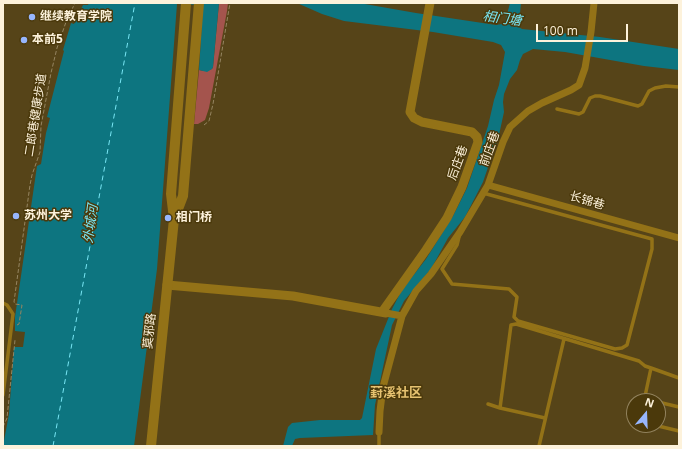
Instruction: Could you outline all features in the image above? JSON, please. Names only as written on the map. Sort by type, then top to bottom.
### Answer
[{"type":"main road","name":"莫邪路","points":[[151,446],[174,219],[171,194],[186,3]]},
{"type":"main road","name":"莫邪路","points":[[174,219],[183,196],[199,3]]},
{"type":"street","name":"前庄巷","points":[[379,432],[383,387],[402,316],[416,291],[431,274],[460,232],[488,185],[502,142],[510,127],[528,110],[571,90],[579,84],[584,72],[587,58],[594,3]]},
{"type":"street","name":"后庄巷","points":[[384,312],[447,218],[462,187],[478,142],[477,137],[472,132],[422,122],[411,116],[410,109],[429,8]]},
{"type":"street","name":"长锦巷","points":[[488,185],[679,238]]},
{"type":"street","points":[[167,285],[293,296],[402,316]]},
{"type":"lane","points":[[557,109],[578,114],[585,110],[590,98],[595,96],[638,106],[642,104],[649,91],[655,88],[666,86],[679,88]]},
{"type":"lane","points":[[460,232],[457,245],[442,269],[452,284],[509,289],[517,297],[514,317],[518,320],[615,349],[622,348],[627,345],[652,249],[652,239],[483,193]]},
{"type":"lane","points":[[3,303],[13,314],[3,395]]},
{"type":"lane","points":[[500,408],[511,325],[516,324],[639,361],[645,366],[679,378]]},
{"type":"lane","points":[[539,446],[564,339]]},
{"type":"lane","points":[[646,393],[651,368]]},
{"type":"lane","points":[[488,404],[545,418]]},
{"type":"lane","points":[[666,404],[679,407]]},
{"type":"lane","points":[[666,428],[679,431]]},
{"type":"lane","points":[[379,432],[379,446]]},
{"type":"path","name":"二郎巷健康步道","points":[[16,328],[17,324],[19,324],[22,305],[15,304],[14,302],[16,280],[30,186],[40,152],[41,126],[59,42],[75,3]]},
{"type":"path","points":[[82,3],[89,3]]},
{"type":"path","points":[[204,126],[209,121],[213,104],[230,3]]},
{"type":"path","points":[[3,427],[7,418],[15,340]]},
{"type":"shaded area","points":[[219,3],[228,3],[209,108],[205,120],[198,124],[194,124],[199,70],[204,71],[212,69],[213,67]]},
{"type":"water","name":"外城河","points":[[89,3],[219,3],[213,67],[207,72],[199,70],[203,5],[177,4],[157,269],[134,446],[3,446],[9,414],[14,347],[23,347],[25,332],[15,331],[15,317],[37,166],[41,164],[50,118],[47,117],[71,23],[74,24],[83,5],[88,5]]},
{"type":"water","points":[[297,3],[359,3],[496,25],[505,22],[510,3],[521,3],[519,27],[522,29],[600,37],[679,49],[679,70],[644,66],[565,52],[533,49],[523,54],[517,70],[510,79],[504,94],[504,112],[499,135],[483,182],[465,217],[448,238],[431,269],[404,301],[392,325],[375,405],[373,435],[300,438],[295,439],[292,446],[283,446],[288,427],[292,423],[320,420],[360,420],[362,418],[376,349],[392,309],[402,290],[426,259],[453,216],[467,188],[488,126],[499,85],[505,52],[501,45],[493,42],[433,32],[344,21],[322,14]]},
{"type":"ferry route","points":[[53,446],[135,3]]},
{"type":"place","name":"继续教育学院","points":[[32,17]]},
{"type":"place","name":"本前5","points":[[24,40]]},
{"type":"place","name":"苏州大学","points":[[16,216]]},
{"type":"place","name":"相门桥","points":[[168,218]]},
{"type":"district","name":"葑溪社区","points":[[396,393]]},
{"type":"water label","name":"相门塘","points":[[502,19]]}]
